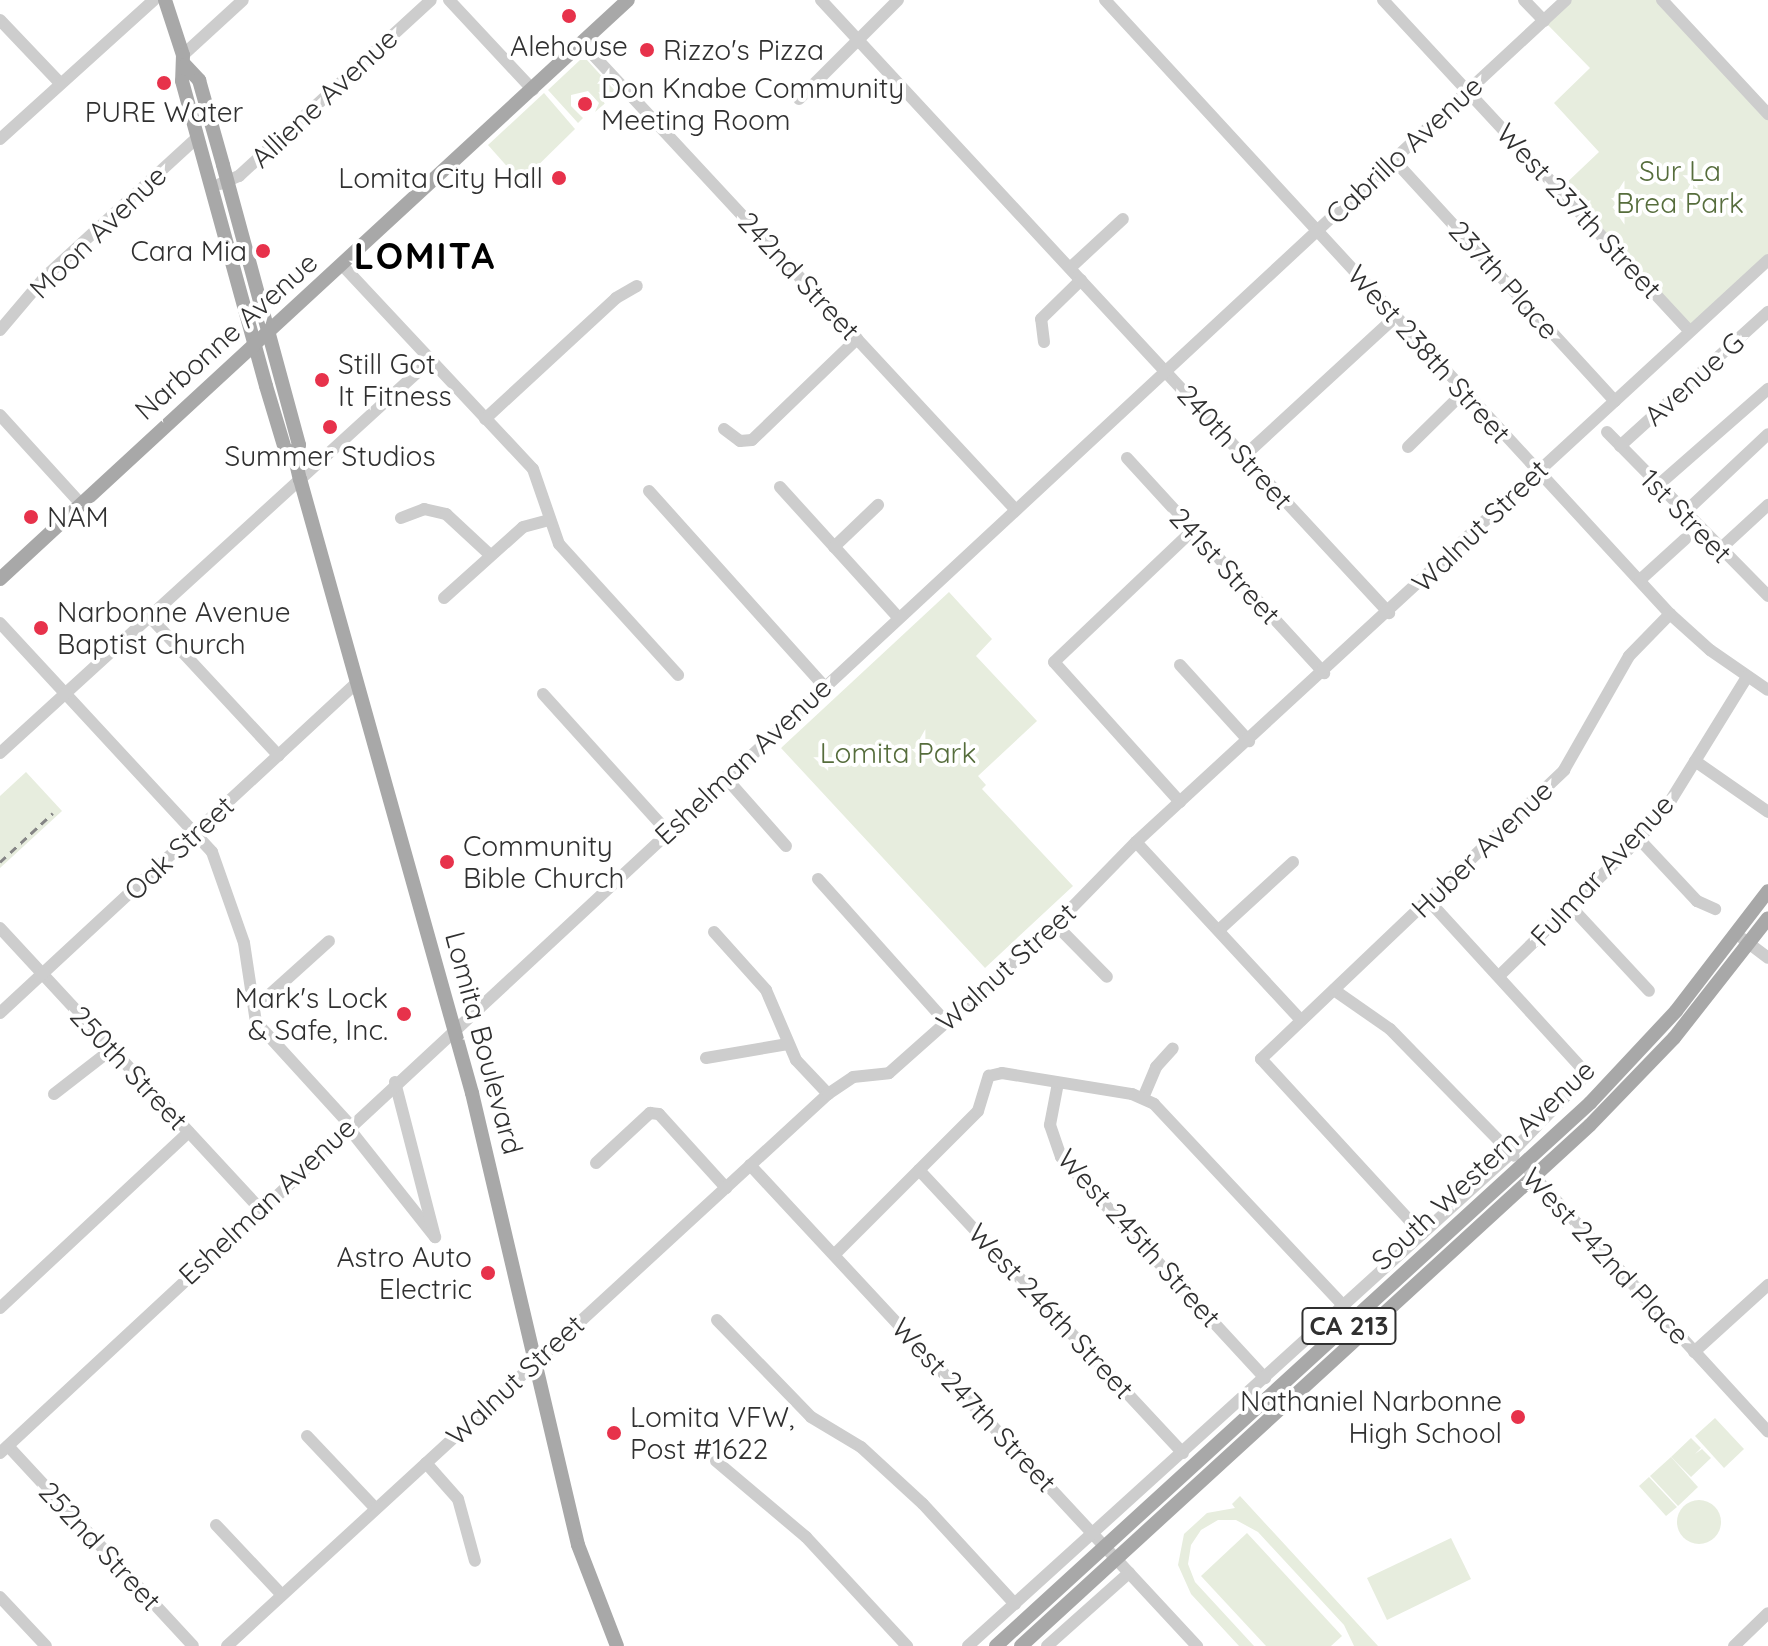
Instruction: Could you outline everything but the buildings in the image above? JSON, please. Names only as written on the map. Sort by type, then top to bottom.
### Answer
[{"type":"main road","name":"Lomita Boulevard","points":[[165,0],[184,60],[199,80],[228,182],[299,445],[294,454],[300,479],[453,1028],[538,1359],[578,1545],[617,1646]]},
{"type":"main road","name":"Narbonne Avenue","points":[[0,579],[628,0]]},
{"type":"main road","name":"Lomita Boulevard","points":[[184,60],[181,76],[254,343],[285,449],[294,454]]},
{"type":"main road","name":"South Western Avenue","points":[[1021,1646],[1535,1178],[1674,1038],[1743,939],[1768,891]]},
{"type":"main road","name":"South Western Avenue","points":[[996,1646],[1524,1165],[1642,1049],[1743,939],[1768,918]]},
{"type":"street","points":[[0,139],[154,0]]},
{"type":"street","points":[[184,60],[243,0]]},
{"type":"street","name":"Alliene Avenue","points":[[212,187],[228,182],[431,0]]},
{"type":"street","points":[[449,0],[533,90]]},
{"type":"street","name":"240th Street","points":[[821,0],[1390,612]]},
{"type":"street","points":[[799,99],[898,0]]},
{"type":"street","name":"West 238th Street","points":[[1105,0],[1463,393],[1670,614],[1747,677],[1768,690]]},
{"type":"street","name":"West 237th Street","points":[[1383,0],[1690,331]]},
{"type":"street","points":[[1524,0],[1544,21]]},
{"type":"street","name":"Cabrillo Avenue","points":[[1242,300],[1566,0]]},
{"type":"street","points":[[1662,0],[1768,114]]},
{"type":"street","points":[[0,20],[60,83]]},
{"type":"street","name":"242nd Street","points":[[583,44],[1015,509]]},
{"type":"street","name":"Moon Avenue","points":[[0,330],[45,277],[198,137]]},
{"type":"street","name":"237th Place","points":[[1394,160],[1615,401]]},
{"type":"street","points":[[1070,268],[1123,219]]},
{"type":"street","name":"Walnut Street","points":[[227,1646],[828,1094],[853,1077],[889,1073],[1055,924],[1136,842],[1324,673],[1537,471],[1768,260]]},
{"type":"street","points":[[343,266],[533,469],[550,520],[576,566],[678,675]]},
{"type":"street","points":[[1044,342],[1041,319],[1081,280]]},
{"type":"street","points":[[485,419],[616,298],[637,286]]},
{"type":"street","name":"Eshelman Avenue","points":[[4,1449],[348,1125],[1242,300]]},
{"type":"street","name":"Avenue G","points":[[1620,446],[1768,312]]},
{"type":"street","points":[[1243,457],[1394,318]]},
{"type":"street","points":[[724,429],[740,441],[752,440],[857,339]]},
{"type":"street","points":[[0,753],[300,479],[323,464],[431,360]]},
{"type":"street","points":[[1656,487],[1768,389]]},
{"type":"street","points":[[1408,447],[1463,393]]},
{"type":"street","points":[[0,415],[81,504]]},
{"type":"street","name":"1st Street","points":[[1607,432],[1656,487],[1768,596]]},
{"type":"street","points":[[1684,513],[1768,434]]},
{"type":"street","name":"241st Street","points":[[1127,458],[1191,532],[1324,673]]},
{"type":"street","points":[[780,487],[898,617]]},
{"type":"street","points":[[649,491],[824,686]]},
{"type":"street","points":[[834,547],[878,505]]},
{"type":"street","points":[[1719,550],[1768,505]]},
{"type":"street","points":[[401,518],[424,509],[446,514],[489,554]]},
{"type":"street","points":[[444,598],[489,554],[523,527],[550,520]]},
{"type":"street","points":[[1180,802],[1054,662],[1191,532]]},
{"type":"street","points":[[1640,580],[1685,539]]},
{"type":"street","points":[[1757,587],[1768,577]]},
{"type":"street","name":"Huber Avenue","points":[[1422,1234],[1261,1059],[1564,770],[1629,656],[1670,614]]},
{"type":"street","points":[[148,615],[279,756]]},
{"type":"street","points":[[0,623],[197,832],[220,863],[244,943],[252,998],[262,1033],[348,1125],[435,1237],[395,1082]]},
{"type":"street","points":[[1180,665],[1249,741]]},
{"type":"street","name":"Fulmar Avenue","points":[[1499,976],[1572,908],[1639,839],[1695,761],[1747,677]]},
{"type":"street","name":"Oak Street","points":[[0,1013],[357,682]]},
{"type":"street","points":[[543,694],[667,831]]},
{"type":"street","points":[[1695,761],[1768,812]]},
{"type":"street","points":[[725,777],[786,846]]},
{"type":"street","points":[[1639,839],[1697,901],[1715,909]]},
{"type":"street","points":[[1136,842],[1220,929],[1301,1020]]},
{"type":"street","points":[[1220,929],[1293,862]]},
{"type":"street","points":[[818,879],[945,1021]]},
{"type":"street","points":[[1429,901],[1499,976]]},
{"type":"street","points":[[1572,908],[1649,991]]},
{"type":"street","points":[[1055,924],[1107,977]]},
{"type":"street","name":"250th Street","points":[[0,928],[259,1208]]},
{"type":"street","points":[[714,932],[766,990],[796,1060],[828,1094]]},
{"type":"street","points":[[1743,939],[1768,958]]},
{"type":"street","points":[[252,998],[268,996],[329,941]]},
{"type":"street","name":"South Western Avenue","points":[[968,1646],[1510,1154],[1587,1074],[1499,976]]},
{"type":"street","name":"West 242nd Place","points":[[1334,990],[1418,1054],[1768,1432]]},
{"type":"street","points":[[706,1058],[788,1044]]},
{"type":"street","points":[[1143,1098],[1156,1067],[1173,1048]]},
{"type":"street","points":[[54,1094],[112,1049]]},
{"type":"street","points":[[835,1254],[978,1111],[989,1076],[1002,1073],[1143,1098],[1164,1112],[1344,1306]]},
{"type":"street","name":"West 245th Street","points":[[1058,1083],[1050,1125],[1061,1157],[1265,1378]]},
{"type":"street","points":[[596,1163],[650,1113],[659,1114],[726,1188]]},
{"type":"street","points":[[0,1308],[189,1132]]},
{"type":"street","name":"West 247th Street","points":[[750,1165],[1197,1646]]},
{"type":"street","name":"West 246th Street","points":[[919,1170],[1183,1453]]},
{"type":"street","points":[[1694,1352],[1768,1285]]},
{"type":"street","points":[[717,1320],[811,1417],[861,1447],[923,1504],[1015,1604]]},
{"type":"street","points":[[307,1436],[376,1509]]},
{"type":"street","name":"252nd Street","points":[[4,1449],[193,1646]]},
{"type":"street","points":[[716,1461],[797,1528],[907,1646]]},
{"type":"street","points":[[426,1463],[458,1499],[475,1561]]},
{"type":"street","points":[[216,1525],[282,1595]]},
{"type":"street","points":[[1051,1645],[1129,1573]]},
{"type":"street","points":[[0,1597],[46,1646]]},
{"type":"street","points":[[1734,1646],[1767,1617]]},
{"type":"green space","name":"Sur La Brea Park","points":[[1570,0],[1660,0],[1768,116],[1768,257],[1691,329],[1560,189],[1599,152],[1554,103],[1590,68],[1546,23]]},
{"type":"green space","points":[[580,60],[587,60],[617,93],[595,112],[599,103],[588,91],[571,95],[571,106],[583,118],[578,123],[548,90]]},
{"type":"green space","points":[[544,93],[575,129],[521,182],[488,145]]},
{"type":"green space","name":"Lomita Park","points":[[949,592],[992,639],[976,656],[1037,721],[978,776],[986,785],[982,789],[1073,886],[985,968],[781,748]]},
{"type":"green space","points":[[26,772],[62,811],[0,868],[0,796]]},
{"type":"green space","points":[[1715,1418],[1744,1449],[1724,1468],[1695,1436]]},
{"type":"green space","points":[[1691,1438],[1701,1448],[1695,1454],[1702,1449],[1711,1458],[1691,1477],[1671,1457]]},
{"type":"green space","points":[[1671,1457],[1698,1487],[1678,1506],[1650,1476]]},
{"type":"green space","points":[[1649,1477],[1677,1507],[1666,1516],[1639,1486]]},
{"type":"green space","points":[[1240,1496],[1378,1646],[1354,1646],[1344,1625],[1258,1532],[1236,1520],[1218,1520],[1201,1530],[1191,1545],[1188,1564],[1195,1582],[1254,1646],[1239,1646],[1191,1594],[1178,1565],[1184,1534],[1207,1513],[1235,1508],[1232,1504]]},
{"type":"green space","points":[[1699,1500],[1714,1507],[1721,1522],[1714,1537],[1699,1544],[1684,1537],[1677,1522],[1684,1507]]},
{"type":"green space","points":[[1247,1533],[1342,1636],[1331,1646],[1266,1646],[1201,1576]]},
{"type":"green space","points":[[1451,1538],[1471,1579],[1387,1620],[1367,1578]]},
{"type":"railway","points":[[0,862],[53,813]]},
{"type":"place","name":"Alehouse","points":[[569,16]]},
{"type":"place","name":"Rizzo's Pizza","points":[[647,50]]},
{"type":"place","name":"PURE Water","points":[[164,83]]},
{"type":"place","name":"Don Knabe Community Meeting Room","points":[[585,104]]},
{"type":"place","name":"Lomita City Hall","points":[[559,178]]},
{"type":"place","name":"Cara Mia","points":[[263,251]]},
{"type":"place","name":"Still Got It Fitness","points":[[322,380]]},
{"type":"place","name":"Summer Studios","points":[[330,427]]},
{"type":"place","name":"NAM","points":[[31,517]]},
{"type":"place","name":"Narbonne Avenue Baptist Church","points":[[41,628]]},
{"type":"place","name":"Community Bible Church","points":[[447,862]]},
{"type":"place","name":"Mark's Lock & Safe, Inc.","points":[[404,1014]]},
{"type":"place","name":"Astro Auto Electric","points":[[488,1273]]},
{"type":"place","name":"Nathaniel Narbonne High School","points":[[1518,1417]]},
{"type":"place","name":"Lomita VFW, Post #1622","points":[[614,1433]]},
{"type":"district","name":"LOMITA","points":[[425,256]]}]
